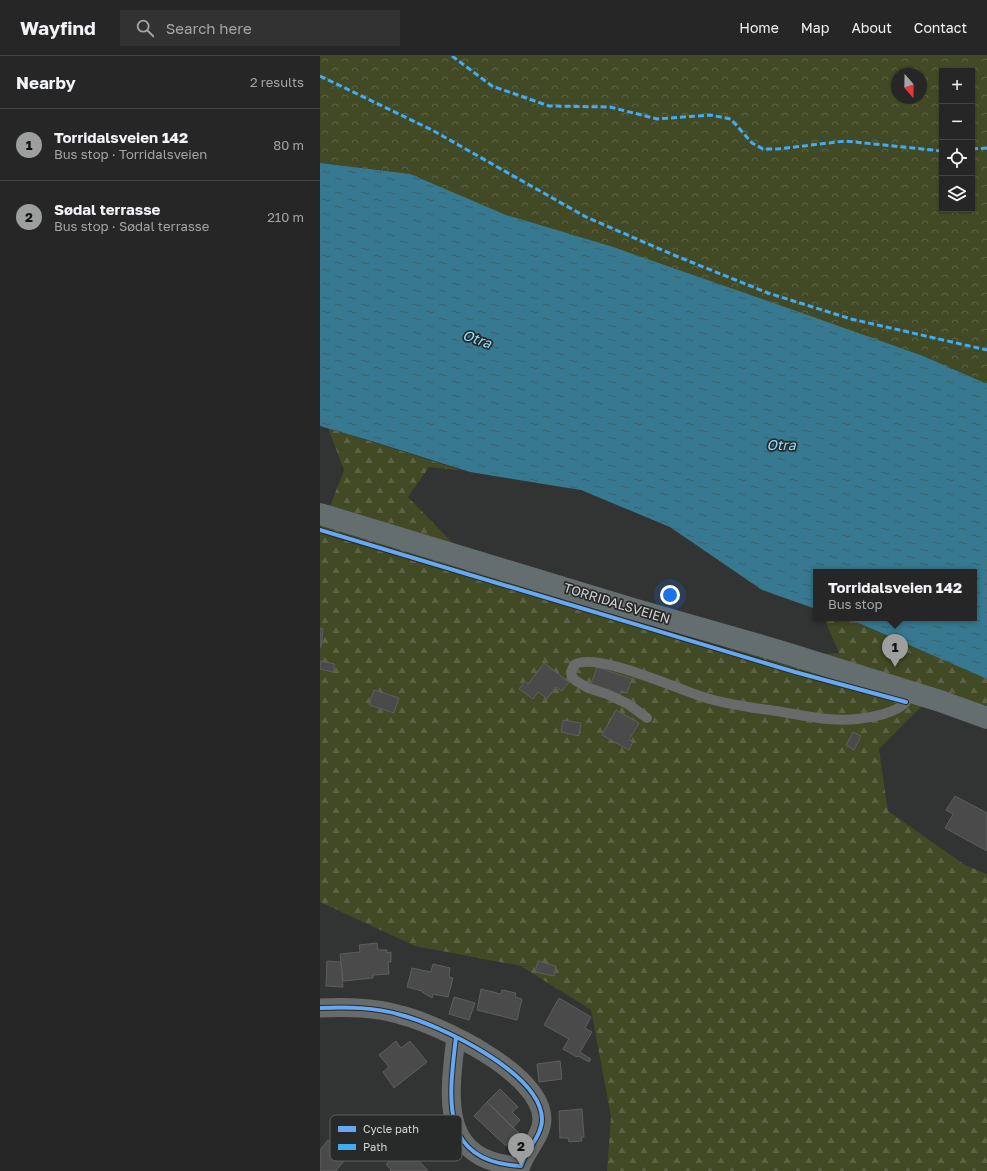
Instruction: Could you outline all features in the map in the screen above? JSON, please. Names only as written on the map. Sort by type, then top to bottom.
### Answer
[{"type":"main road","name":"TORRIDALSVEIEN","points":[[321,518],[379,530],[633,609],[776,650],[940,701],[987,718]]},
{"type":"street","points":[[320,1008],[355,1008],[384,1011],[436,1026],[456,1036],[500,1063],[520,1079],[534,1094],[541,1113],[541,1126],[521,1168],[486,1159],[470,1148],[462,1137]]},
{"type":"street","points":[[453,1115],[451,1101],[456,1036]]},
{"type":"lane","points":[[647,718],[628,704],[607,694],[588,688],[576,681],[571,672],[574,665],[580,662],[606,664],[628,669],[709,699],[754,708],[830,719],[857,719],[888,713],[906,702],[910,692]]},
{"type":"green space","points":[[320,56],[987,56],[987,507],[320,274]]},
{"type":"green space","points":[[328,428],[464,471],[429,467],[408,497],[471,562],[570,601],[668,633],[770,659],[839,653],[825,621],[852,621],[987,679],[987,707],[933,695],[879,749],[888,811],[965,865],[987,874],[987,1171],[607,1171],[611,1116],[591,1010],[521,966],[415,946],[320,902],[320,508],[329,509],[344,470]]},
{"type":"water","name":"Otra","points":[[320,163],[410,174],[506,215],[610,246],[923,356],[987,384],[987,679],[852,621],[977,621],[977,569],[813,569],[813,608],[762,590],[670,527],[581,490],[470,472],[320,426]]},
{"type":"building","points":[[320,628],[323,629],[321,647],[320,647]]},
{"type":"building","points":[[320,661],[335,664],[333,672],[320,669]]},
{"type":"building","points":[[544,663],[569,682],[562,691],[556,687],[547,699],[538,692],[533,699],[519,689],[525,681],[528,684]]},
{"type":"building","points":[[597,667],[632,679],[627,693],[621,691],[620,695],[591,684]]},
{"type":"building","points":[[374,690],[399,698],[394,713],[369,705]]},
{"type":"building","points":[[616,710],[639,723],[629,740],[633,742],[629,750],[602,735]]},
{"type":"building","points":[[563,720],[581,723],[579,736],[561,732]]},
{"type":"building","points":[[853,732],[861,736],[854,750],[846,745]]},
{"type":"building","points":[[955,796],[987,813],[987,851],[945,828],[953,814],[946,810]]},
{"type":"building","points":[[377,943],[378,950],[387,950],[387,953],[391,952],[391,962],[388,962],[389,974],[373,975],[373,978],[343,981],[340,954],[360,952],[359,945]]},
{"type":"building","points":[[327,961],[341,962],[343,987],[326,986]]},
{"type":"building","points":[[538,961],[556,966],[554,976],[535,972]]},
{"type":"building","points":[[433,964],[450,968],[449,977],[453,978],[448,997],[433,994],[432,998],[422,991],[407,987],[412,968],[431,972]]},
{"type":"building","points":[[481,989],[501,994],[502,990],[516,993],[515,997],[522,999],[517,1020],[477,1010]]},
{"type":"building","points":[[454,997],[475,1003],[469,1020],[449,1014]]},
{"type":"building","points":[[559,998],[591,1017],[585,1028],[592,1032],[580,1052],[591,1059],[589,1062],[563,1049],[569,1039],[544,1025]]},
{"type":"building","points":[[396,1041],[401,1048],[410,1041],[427,1062],[394,1088],[383,1072],[389,1067],[379,1055]]},
{"type":"building","points":[[560,1061],[562,1079],[539,1082],[537,1064]]},
{"type":"building","points":[[500,1089],[518,1107],[512,1112],[520,1120],[513,1128],[487,1102]]},
{"type":"building","points":[[487,1102],[519,1133],[506,1146],[474,1116]]},
{"type":"building","points":[[582,1109],[584,1137],[581,1137],[582,1141],[569,1142],[568,1138],[560,1138],[559,1111]]},
{"type":"building","points":[[328,1140],[330,1142],[330,1161],[344,1161],[336,1171],[320,1171],[320,1150]]},
{"type":"building","points":[[390,1161],[419,1161],[428,1171],[390,1171],[391,1170],[386,1164]]},
{"type":"marked path","points":[[452,56],[492,86],[549,106],[610,107],[657,119],[710,115],[731,119],[752,143],[763,149],[778,149],[845,141],[939,151]]},
{"type":"marked path","points":[[320,76],[432,130],[586,217],[676,256],[768,293],[851,319],[987,350]]},
{"type":"marked path","points":[[975,149],[987,148]]},
{"type":"cycle path","points":[[320,530],[795,672],[906,702]]},
{"type":"cycle path","points":[[320,1008],[371,1009],[391,1012],[418,1020],[456,1037]]},
{"type":"cycle path","points":[[456,1037],[486,1054],[507,1069],[525,1085],[537,1102],[542,1119],[537,1137],[526,1154],[521,1166],[494,1162],[475,1153],[462,1140]]},
{"type":"cycle path","points":[[454,1115],[452,1082],[456,1037]]},
{"type":"place","name":"Torridalsveien 142","points":[[895,667]]},
{"type":"place","name":"Sødal terrasse","points":[[521,1166]]}]
